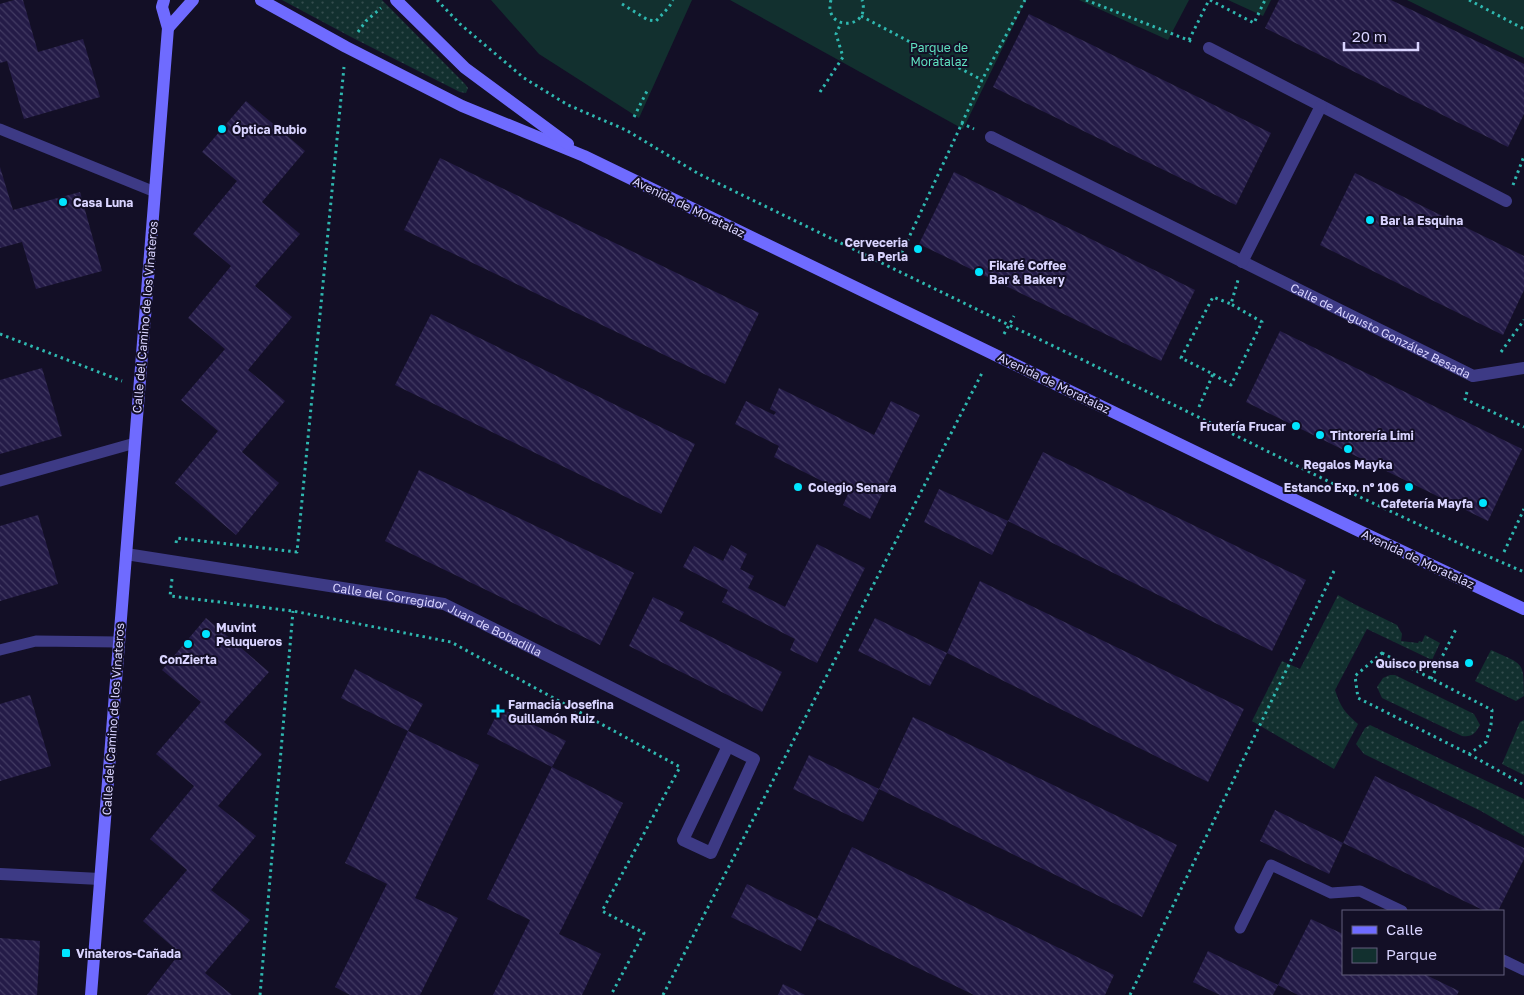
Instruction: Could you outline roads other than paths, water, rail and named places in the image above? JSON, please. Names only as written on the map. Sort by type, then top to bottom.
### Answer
[{"type":"main road","name":"Calle del Camino de los Vinateros","points":[[91,995],[168,28],[162,7],[164,0]]},
{"type":"main road","points":[[168,28],[193,0]]},
{"type":"main road","name":"Avenida de Moratalaz","points":[[261,0],[346,47],[462,106],[584,156],[1346,525],[1524,609]]},
{"type":"main road","name":"Avenida de Moratalaz","points":[[391,2],[465,68],[584,156]]},
{"type":"street","points":[[1208,48],[1506,201]]},
{"type":"street","points":[[1242,262],[1321,106]]},
{"type":"street","name":"Calle de Augusto González Besada","points":[[990,137],[1473,376],[1524,368]]},
{"type":"street","name":"Calle del Corregidor Juan de Bobadilla","points":[[126,554],[444,604],[728,746],[754,759],[711,853],[683,840],[728,746]]},
{"type":"street","points":[[0,874],[100,879]]},
{"type":"lane","points":[[0,129],[155,192]]},
{"type":"lane","points":[[0,481],[135,443]]},
{"type":"lane","points":[[0,650],[36,641],[119,642]]},
{"type":"lane","points":[[1240,928],[1271,865],[1331,893],[1360,891],[1400,910]]},
{"type":"lane","points":[[1504,960],[1524,970]]},
{"type":"place","name":"Óptica Rubio","points":[[222,129]]},
{"type":"place","name":"Casa Luna","points":[[63,202]]},
{"type":"place","name":"Bar la Esquina","points":[[1370,220]]},
{"type":"place","name":"Cerveceria La Perla","points":[[918,249]]},
{"type":"place","name":"Fikafé Coffee Bar & Bakery","points":[[979,272]]},
{"type":"place","name":"Frutería Frucar","points":[[1296,426]]},
{"type":"place","name":"Tintorería Limi","points":[[1320,435]]},
{"type":"place","name":"Regalos Mayka","points":[[1348,449]]},
{"type":"place","name":"Colegio Senara","points":[[798,487]]},
{"type":"place","name":"Estanco Exp. nº 106","points":[[1409,487]]},
{"type":"place","name":"Cafetería Mayfa","points":[[1483,503]]},
{"type":"place","name":"Muvint Peluqueros","points":[[206,634]]},
{"type":"place","name":"ConZierta","points":[[188,644]]},
{"type":"place","name":"Quisco prensa","points":[[1469,663]]},
{"type":"place","name":"Farmacia Josefina Guillamón Ruiz","points":[[498,711]]},
{"type":"place","name":"Vinateros-Cañada","points":[[66,953]]},
{"type":"park label","name":"Parque de Moratalaz","points":[[939,54]]}]
